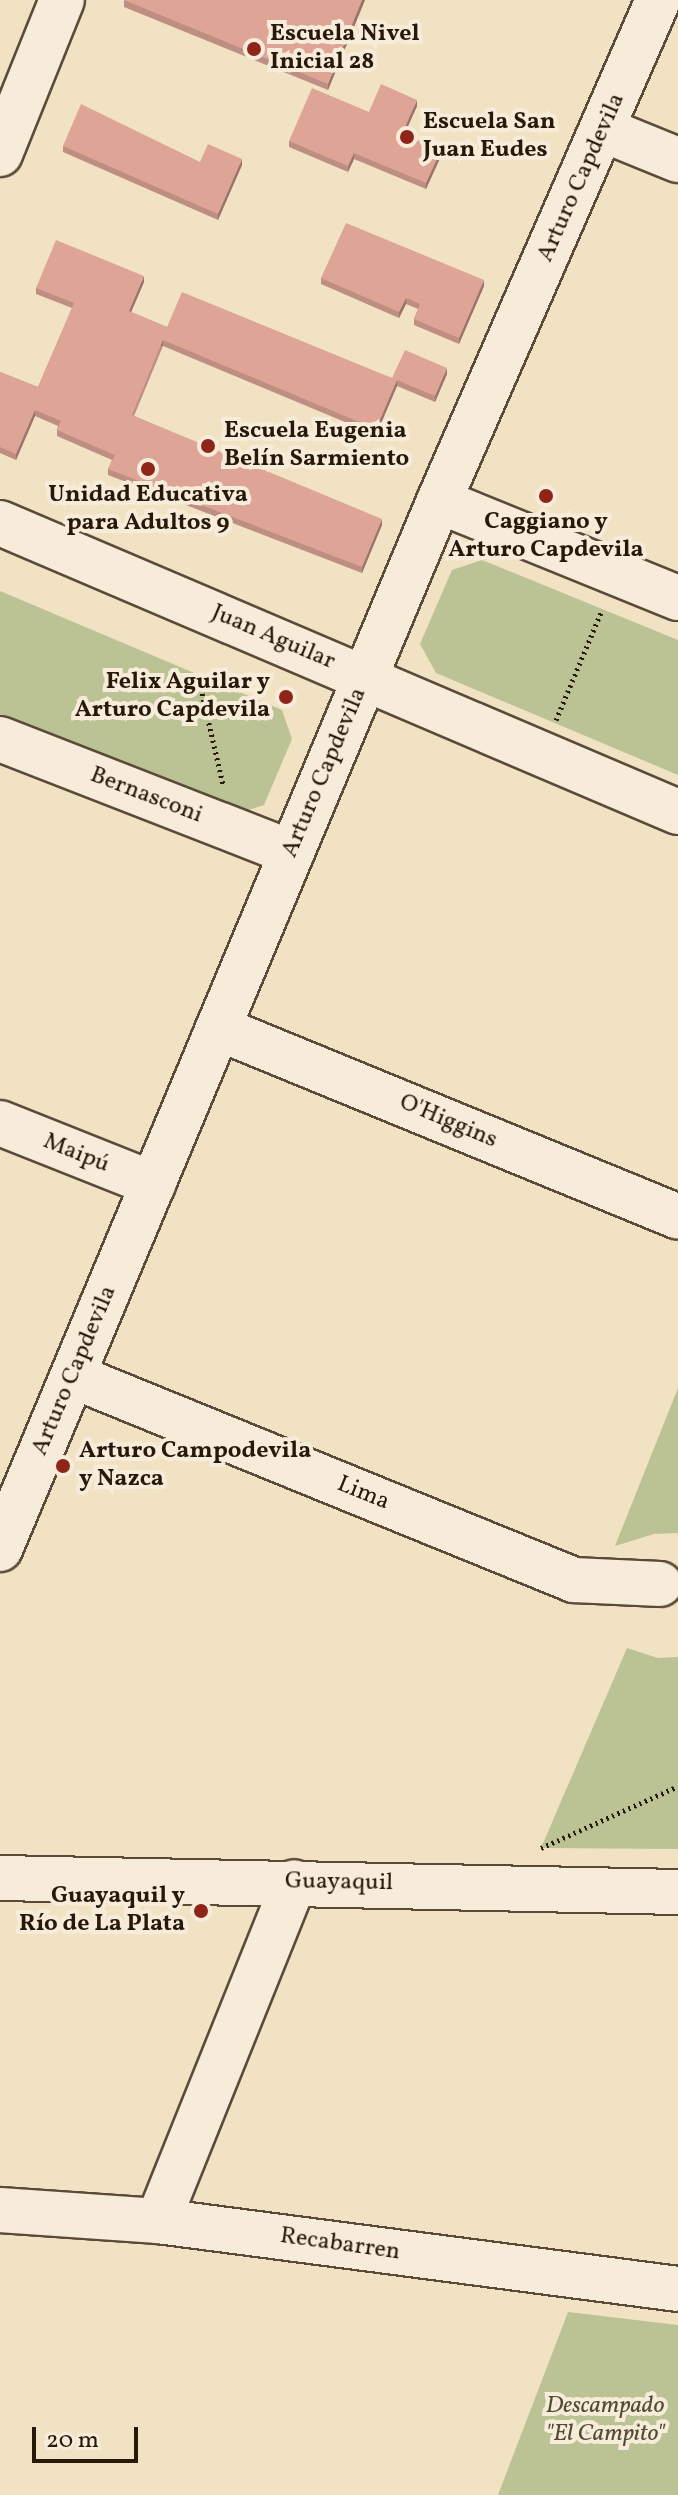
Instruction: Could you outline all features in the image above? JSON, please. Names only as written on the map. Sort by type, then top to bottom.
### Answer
[{"type":"street","points":[[5,126],[62,0]]},
{"type":"street","name":"Arturo Capdevila","points":[[1,1542],[439,501],[604,130],[658,0]]},
{"type":"street","points":[[604,130],[678,160]]},
{"type":"street","points":[[439,501],[678,598]]},
{"type":"street","name":"Juan Aguilar","points":[[0,523],[678,812]]},
{"type":"street","name":"Bernasconi","points":[[0,739],[292,853]]},
{"type":"street","name":"O'Higgins","points":[[218,1028],[678,1217]]},
{"type":"street","name":"Maipú","points":[[0,1123],[153,1184]]},
{"type":"street","name":"Lima","points":[[73,1376],[574,1580],[660,1584]]},
{"type":"street","name":"Guayaquil","points":[[0,1878],[678,1892]]},
{"type":"street","points":[[158,2221],[294,1882]]},
{"type":"street","name":"Recabarren","points":[[0,2210],[158,2221],[678,2289]]},
{"type":"path","points":[[555,723],[602,610]]},
{"type":"path","points":[[198,676],[224,786]]},
{"type":"path","points":[[541,1848],[678,1786]]},
{"type":"green space","points":[[482,560],[678,640],[678,775],[436,673],[420,644],[452,570]]},
{"type":"green space","points":[[0,591],[282,710],[292,739],[264,805],[230,816],[0,719]]},
{"type":"green space","points":[[678,1388],[678,1533],[654,1534],[615,1546]]},
{"type":"green space","points":[[627,1648],[658,1658],[678,1657],[678,1849],[541,1848]]},
{"type":"green space","name":"Descampado \"El Campito\"","points":[[568,2312],[678,2325],[678,2495],[498,2495]]},
{"type":"building","points":[[124,0],[362,0],[328,84]]},
{"type":"building","points":[[381,84],[417,100],[402,134],[441,150],[426,183],[354,153],[348,166],[289,141],[312,88],[369,112]]},
{"type":"building","points":[[81,104],[200,162],[208,144],[242,159],[218,214],[63,146]]},
{"type":"building","points":[[346,223],[484,280],[459,338],[414,319],[420,304],[406,298],[399,312],[321,278]]},
{"type":"building","points":[[56,240],[144,276],[129,311],[167,327],[182,292],[392,378],[405,350],[447,368],[435,396],[397,380],[376,429],[163,340],[132,415],[382,519],[362,567],[108,469],[115,455],[57,430],[61,421],[35,410],[16,454],[0,447],[0,372],[38,387],[74,303],[36,288]]},
{"type":"place","name":"Escuela Nivel Inicial 28","points":[[254,49]]},
{"type":"place","name":"Escuela San Juan Eudes","points":[[407,137]]},
{"type":"place","name":"Escuela Eugenia Belín Sarmiento","points":[[208,446]]},
{"type":"place","name":"Unidad Educativa para Adultos 9","points":[[148,469]]},
{"type":"place","name":"Caggiano y Arturo Capdevila","points":[[546,496]]},
{"type":"place","name":"Felix Aguilar y Arturo Capdevila","points":[[286,697]]},
{"type":"place","name":"Arturo Campodevila y Nazca","points":[[63,1466]]},
{"type":"place","name":"Guayaquil y Río de La Plata","points":[[201,1911]]}]
